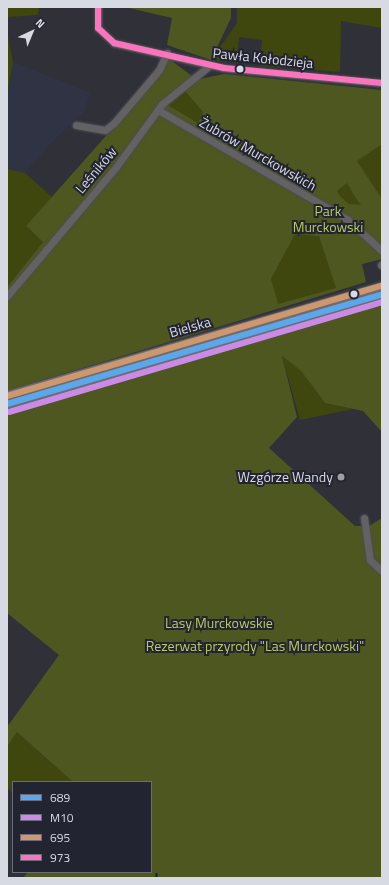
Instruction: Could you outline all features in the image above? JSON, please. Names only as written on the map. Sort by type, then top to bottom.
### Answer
[{"type":"main road","name":"Bielska","points":[[7,396],[382,286]]},
{"type":"main road","name":"Bielska","points":[[7,404],[382,294]]},
{"type":"street","name":"Pawła Kołodzieja","points":[[98,7],[97,24],[103,37],[114,43],[167,53],[209,66],[382,83]]},
{"type":"street","points":[[76,124],[105,130],[114,123],[159,70],[167,53]]},
{"type":"street","name":"Leśników","points":[[7,296],[107,179],[158,110],[209,66]]},
{"type":"street","name":"Żubrów Murckowskich","points":[[158,110],[347,219],[382,251]]},
{"type":"street","points":[[364,518],[370,560],[382,572]]},
{"type":"shaded area","points":[[13,62],[90,93],[84,112],[53,141],[25,173],[7,169],[7,95]]},
{"type":"green space","points":[[7,7],[39,7],[38,15],[7,17]]},
{"type":"green space","points":[[125,7],[231,7],[231,18],[211,60],[167,45],[172,18]]},
{"type":"green space","points":[[237,7],[382,7],[382,28],[341,21],[340,72],[260,66],[262,40],[239,37],[237,63],[211,60],[237,23]]},
{"type":"green space","points":[[7,32],[13,62],[7,95]]},
{"type":"green space","points":[[169,59],[192,76],[168,105],[198,123],[203,112],[183,89],[195,80],[224,74],[382,90],[382,144],[357,161],[382,199],[382,259],[362,264],[366,282],[7,391],[7,287],[43,242],[26,226],[144,93]],"holes":[[[347,183],[355,197],[361,205],[349,204],[340,196],[337,191]],[[295,234],[319,236],[336,288],[278,304],[271,279]]]},
{"type":"green space","points":[[182,88],[203,112],[198,123],[168,105]]},
{"type":"green space","name":"Park Murckowski","points":[[382,92],[382,258],[361,263],[365,282],[273,308],[250,263]]},
{"type":"green space","points":[[7,169],[25,173],[53,198],[26,226],[43,242],[7,287]]},
{"type":"green space","name":"Lasy Murckowskie","points":[[382,302],[382,432],[363,411],[325,403],[301,371],[282,356],[297,417],[269,448],[355,526],[369,526],[382,518],[382,878],[23,878],[27,873],[152,873],[152,781],[72,781],[17,732],[7,747],[7,727],[59,655],[7,613],[7,413],[217,346]]},
{"type":"green space","points":[[282,356],[301,371],[325,403],[353,409],[300,420]]},
{"type":"green space","points":[[17,732],[72,781],[12,781],[12,792],[7,788],[7,747]]},
{"type":"transit line","name":"973","points":[[98,7],[98,28],[114,43],[224,68],[382,83]]},
{"type":"transit line","name":"695","points":[[7,396],[380,286]]},
{"type":"transit line","name":"689","points":[[7,404],[382,294]]},
{"type":"transit line","name":"M10","points":[[9,412],[382,302]]},
{"type":"place","name":"Wzgórze Wandy","points":[[341,477]]},
{"type":"park label","name":"Rezerwat przyrody \"Las Murckowski\"","points":[[255,646]]}]
